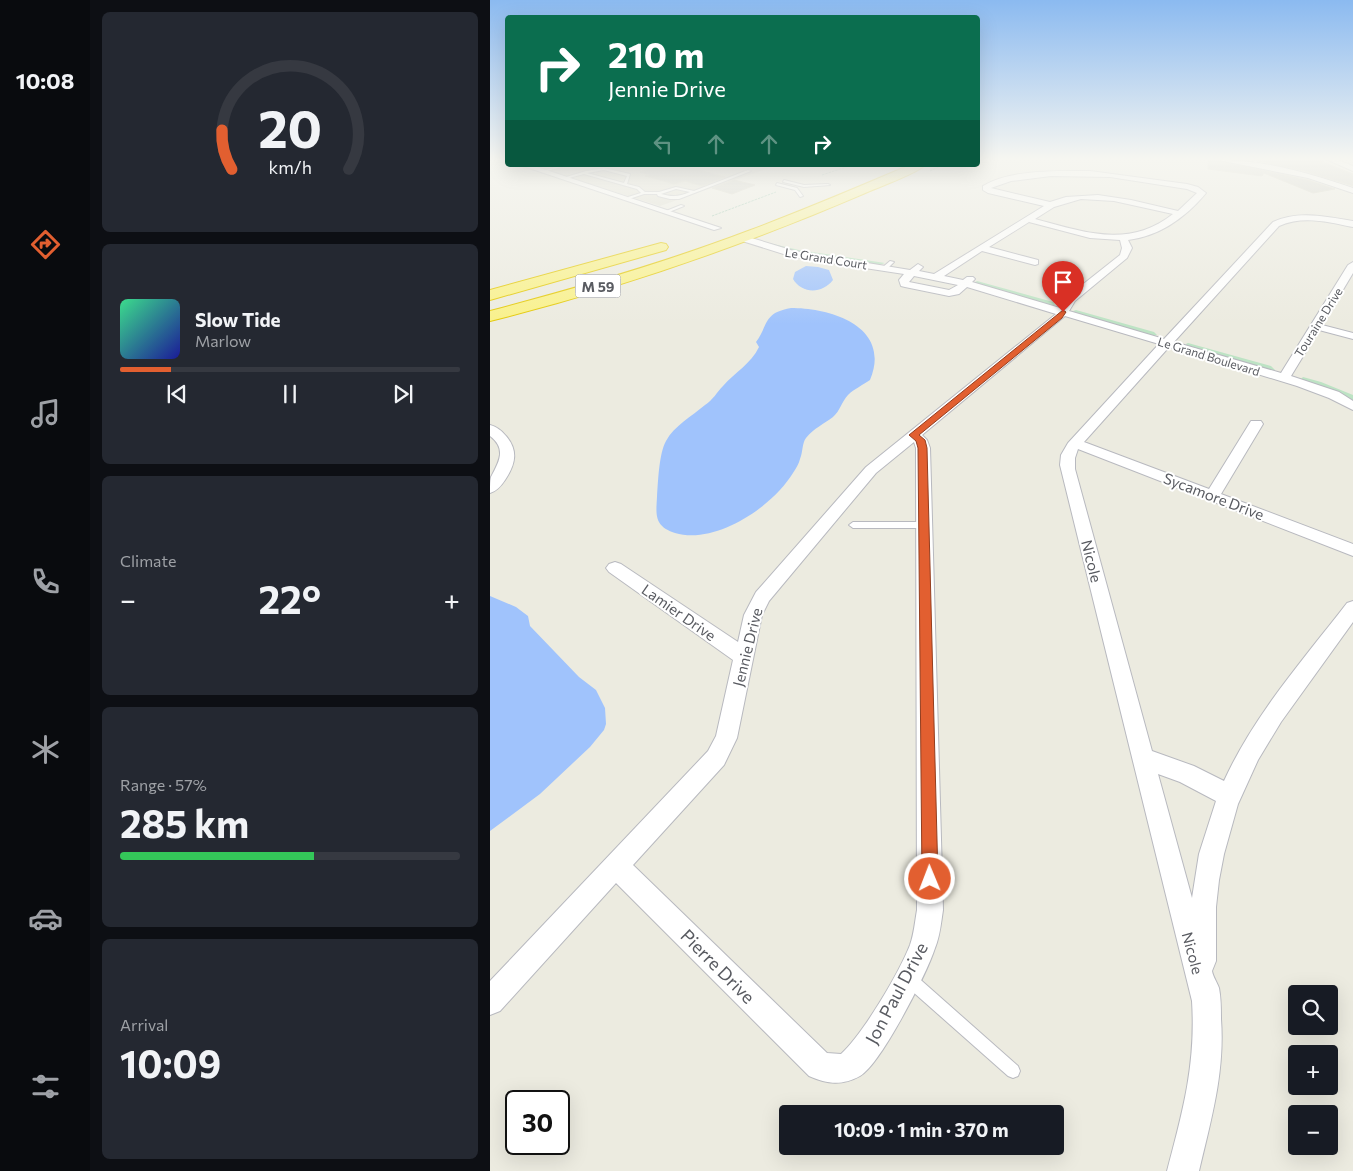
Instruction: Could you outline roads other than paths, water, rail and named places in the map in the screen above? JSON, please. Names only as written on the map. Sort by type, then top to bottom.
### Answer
[{"type":"highway","name":"M 59","points":[[490,316],[616,281],[747,236],[794,215]]},
{"type":"highway","points":[[692,237],[718,223]]},
{"type":"highway","name":"M 59","points":[[490,295],[676,242]]},
{"type":"street","points":[[683,215],[718,223]]},
{"type":"street","points":[[941,274],[1036,215]]},
{"type":"street","points":[[1027,220],[1090,234],[1123,237],[1152,232],[1176,215]]},
{"type":"street","name":"Nicole","points":[[1206,1001],[1068,469],[1068,453],[1075,443],[1276,224],[1290,219],[1308,218],[1353,224]]},
{"type":"street","name":"Le Grand Court","points":[[747,236],[786,253],[888,265],[941,274],[969,280],[1065,308]]},
{"type":"street","name":"Jennie Drive","points":[[490,1001],[708,768],[719,753],[726,738],[753,615],[758,602],[862,480],[913,435],[1060,316],[1071,299],[1125,254],[1127,248],[1123,237]]},
{"type":"street","points":[[981,248],[1035,262]]},
{"type":"street","name":"Touraine Drive","points":[[1286,374],[1353,265]]},
{"type":"street","points":[[915,269],[903,280],[905,284],[940,293],[953,292],[969,280]]},
{"type":"street","points":[[1339,288],[1353,291]]},
{"type":"street","name":"Le Grand Boulevard","points":[[1065,308],[1286,374],[1353,406]]},
{"type":"street","points":[[1315,326],[1353,336]]},
{"type":"street","name":"Le Grand Boulevard","points":[[1286,374],[1321,379],[1353,392]]},
{"type":"street","points":[[1212,496],[1256,424]]},
{"type":"street","points":[[490,429],[504,441],[508,454],[503,472],[490,488]]},
{"type":"street","name":"Jon Paul Drive","points":[[819,1066],[834,1070],[844,1068],[861,1057],[922,948],[930,910],[922,443],[913,435]]},
{"type":"street","name":"Sycamore Drive","points":[[1075,443],[1353,550]]},
{"type":"street","name":"Lamier Drive","points":[[615,568],[744,657]]},
{"type":"street","points":[[1183,1171],[1205,1080],[1208,1040],[1202,931],[1204,898],[1211,857],[1230,796],[1241,770],[1262,734],[1353,608]]},
{"type":"street","points":[[1142,758],[1186,774],[1230,796]]},
{"type":"street","name":"Pierre Drive","points":[[617,866],[819,1066]]},
{"type":"lane","points":[[853,525],[924,525]]},
{"type":"lane","points":[[907,977],[1014,1070]]},
{"type":"water","points":[[806,266],[829,270],[833,280],[818,290],[807,290],[793,279],[795,272]]},
{"type":"water","points":[[791,308],[824,312],[840,317],[854,324],[865,334],[873,346],[875,362],[870,380],[850,393],[835,415],[806,438],[799,463],[793,473],[784,486],[757,510],[725,528],[708,533],[691,535],[668,530],[660,523],[656,509],[660,460],[666,441],[678,426],[710,401],[752,358],[759,347],[756,342],[771,316]]},
{"type":"water","points":[[490,596],[516,607],[528,616],[530,626],[579,677],[596,690],[605,708],[606,724],[604,730],[590,747],[540,794],[490,831]]}]
